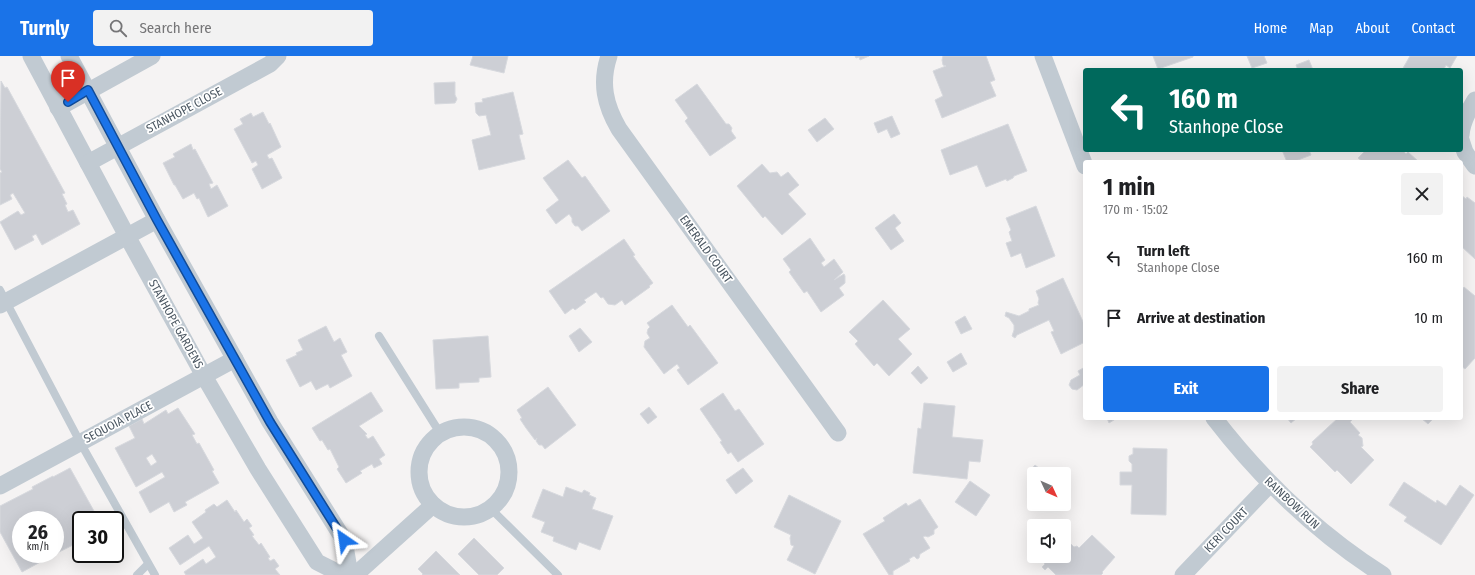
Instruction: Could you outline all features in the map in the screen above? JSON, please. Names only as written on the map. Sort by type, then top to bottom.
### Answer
[{"type":"street","name":"STANHOPE GARDENS","points":[[30,56],[204,376],[258,469],[317,562],[343,575]]},
{"type":"street","points":[[69,56],[157,220],[270,422],[344,540],[350,575]]},
{"type":"street","points":[[58,108],[88,90],[152,56]]},
{"type":"street","name":"STANHOPE CLOSE","points":[[88,163],[270,64],[278,56]]},
{"type":"street","name":"EMERALD COURT","points":[[609,56],[605,86],[606,101],[611,116],[838,433]]},
{"type":"street","points":[[1043,56],[1083,161]]},
{"type":"street","points":[[1463,124],[1475,100]]},
{"type":"street","points":[[1463,146],[1465,152],[1475,166]]},
{"type":"street","points":[[2,299],[157,220]]},
{"type":"street","name":"SEQUOIA PLACE","points":[[0,486],[235,358]]},
{"type":"street","name":"RAINBOW RUN","points":[[1216,420],[1238,450],[1270,484],[1313,523],[1383,575]]},
{"type":"street","points":[[456,427],[473,427],[488,433],[500,445],[508,460],[509,477],[504,493],[494,506],[480,514],[463,517],[447,514],[433,505],[423,492],[418,476],[420,459],[428,444],[440,433],[456,427]]},
{"type":"street","name":"KERI COURT","points":[[1182,575],[1270,484]]},
{"type":"street","points":[[355,575],[433,505]]},
{"type":"lane","points":[[2,299],[155,575]]},
{"type":"lane","points":[[379,336],[440,433]]},
{"type":"lane","points":[[490,508],[558,575]]},
{"type":"lane","points":[[137,575],[148,564]]},
{"type":"building","points":[[473,56],[508,56],[504,73],[470,65]]},
{"type":"building","points":[[855,56],[869,56],[860,60],[859,57],[856,58]]},
{"type":"building","points":[[943,56],[986,56],[995,80],[990,82],[996,96],[942,118],[935,100],[943,96],[933,71],[946,66],[943,65]]},
{"type":"building","points":[[1153,56],[1193,56],[1161,68],[1158,68]]},
{"type":"building","points":[[1247,56],[1264,56],[1267,63],[1252,68]]},
{"type":"building","points":[[1410,56],[1457,56],[1450,68],[1446,65],[1444,68],[1403,68]]},
{"type":"building","points":[[1309,60],[1312,68],[1297,68],[1296,65]]},
{"type":"building","points":[[1,81],[5,88],[7,87],[65,193],[62,194],[67,204],[65,205],[68,212],[73,210],[80,224],[42,245],[36,234],[32,236],[34,240],[15,250],[0,222],[18,211],[21,215],[25,213],[13,193],[10,195],[12,199],[0,205],[0,173],[2,172],[0,169]]},
{"type":"building","points":[[455,82],[455,95],[457,99],[455,103],[435,104],[434,83]]},
{"type":"building","points":[[697,84],[726,124],[729,124],[732,128],[731,131],[736,138],[710,156],[685,121],[688,118],[675,100]]},
{"type":"building","points":[[513,92],[523,134],[519,135],[525,159],[479,170],[472,140],[491,135],[486,115],[479,116],[476,113],[475,103],[483,102],[482,99]]},
{"type":"building","points":[[263,112],[281,147],[267,155],[269,159],[272,158],[282,178],[262,189],[252,169],[258,165],[256,161],[252,163],[234,129],[243,124],[240,119],[251,113],[253,117]]},
{"type":"building","points":[[892,116],[900,134],[891,138],[887,129],[878,133],[874,123]]},
{"type":"building","points":[[825,118],[834,129],[817,142],[808,130]]},
{"type":"building","points":[[1008,124],[1027,171],[1014,176],[1007,181],[1006,179],[986,187],[977,165],[950,175],[941,150]]},
{"type":"building","points":[[191,144],[193,150],[195,149],[213,183],[209,184],[211,189],[217,185],[228,206],[208,217],[199,198],[197,199],[194,193],[183,199],[163,163],[175,157],[173,154]]},
{"type":"building","points":[[1283,152],[1310,152],[1311,155],[1298,160],[1286,160]]},
{"type":"building","points":[[1364,152],[1404,152],[1406,154],[1408,152],[1417,160],[1360,160],[1358,158]]},
{"type":"building","points":[[568,160],[582,178],[585,176],[610,211],[582,231],[578,226],[575,226],[569,214],[556,224],[546,210],[559,200],[543,178]]},
{"type":"building","points":[[762,164],[770,173],[777,172],[781,177],[788,172],[799,185],[788,194],[806,214],[782,235],[765,216],[763,218],[737,186]]},
{"type":"building","points":[[1463,197],[1466,199],[1467,197],[1475,203],[1475,259],[1463,248]]},
{"type":"building","points":[[1036,206],[1055,256],[1026,268],[1021,253],[1011,257],[1006,243],[1012,241],[1009,232],[1011,230],[1006,218]]},
{"type":"building","points":[[894,214],[901,223],[895,228],[904,241],[891,250],[875,228]]},
{"type":"building","points":[[810,238],[825,260],[821,263],[824,267],[834,259],[843,272],[834,280],[844,274],[845,276],[845,283],[839,288],[844,295],[821,312],[807,291],[804,293],[789,272],[791,270],[783,259]]},
{"type":"building","points":[[624,239],[635,255],[633,256],[653,283],[649,286],[650,287],[625,305],[622,300],[615,305],[608,304],[603,297],[601,298],[596,292],[584,300],[586,302],[575,310],[573,308],[565,314],[549,291]]},
{"type":"building","points":[[1063,278],[1083,322],[1083,343],[1061,354],[1051,332],[1054,331],[1049,320],[1017,335],[1015,338],[1012,336],[1014,325],[1009,318],[1005,316],[1006,312],[1019,316],[1029,311],[1029,309],[1039,305],[1039,299],[1036,291]]},
{"type":"building","points":[[1464,287],[1475,296],[1475,358],[1465,369],[1463,368]]},
{"type":"building","points":[[883,300],[910,329],[898,339],[912,354],[889,376],[877,363],[874,366],[855,344],[858,341],[849,332]]},
{"type":"building","points":[[672,305],[688,327],[690,325],[718,363],[688,385],[677,370],[680,368],[677,364],[664,374],[644,347],[645,341],[650,338],[647,333],[650,327],[647,323]]},
{"type":"building","points":[[965,316],[972,329],[961,334],[955,322]]},
{"type":"building","points":[[326,326],[334,342],[340,338],[347,352],[341,355],[352,376],[330,388],[328,384],[316,390],[311,381],[300,387],[286,360],[297,355],[296,353],[303,350],[298,340]]},
{"type":"building","points":[[580,328],[592,342],[579,352],[569,336]]},
{"type":"building","points":[[488,336],[491,377],[479,378],[479,382],[459,383],[459,388],[436,389],[433,340]]},
{"type":"building","points":[[961,353],[967,364],[953,372],[947,362]]},
{"type":"building","points":[[918,366],[928,378],[921,384],[911,373]]},
{"type":"building","points":[[1083,368],[1083,386],[1077,390],[1072,389],[1069,385],[1071,380],[1080,375],[1078,371]]},
{"type":"building","points":[[548,387],[576,425],[545,449],[542,445],[539,445],[536,441],[537,438],[535,440],[526,428],[520,419],[522,418],[517,410]]},
{"type":"building","points":[[371,392],[383,411],[359,426],[367,434],[365,435],[368,439],[373,436],[385,455],[379,459],[382,464],[374,468],[372,464],[360,471],[362,473],[346,483],[337,469],[339,467],[330,449],[328,450],[322,440],[320,441],[312,428]]},
{"type":"building","points":[[723,393],[735,411],[739,409],[764,444],[738,462],[731,452],[728,454],[720,442],[722,441],[700,409]]},
{"type":"building","points":[[924,403],[955,406],[952,437],[983,440],[980,462],[969,461],[967,479],[913,473],[918,428],[921,429]]},
{"type":"building","points":[[649,407],[657,417],[648,424],[640,414]]},
{"type":"building","points":[[178,408],[195,434],[192,435],[197,444],[199,443],[214,470],[212,471],[219,483],[185,502],[187,505],[174,512],[169,502],[150,513],[139,492],[165,477],[162,472],[136,487],[115,448],[135,438],[129,426],[142,419],[144,424],[166,410],[168,414]],"holes":[[[152,454],[157,462],[151,466],[146,458]]]},
{"type":"building","points":[[1336,420],[1352,420],[1350,422],[1360,433],[1358,435],[1362,438],[1363,446],[1361,447],[1374,460],[1351,484],[1337,470],[1335,472],[1310,447],[1313,444],[1312,442]]},
{"type":"building","points":[[1423,420],[1432,420],[1428,424]]},
{"type":"building","points":[[1133,448],[1167,449],[1166,515],[1131,514],[1132,485],[1120,485],[1120,472],[1132,472],[1132,464],[1129,461],[1129,456],[1133,454]]},
{"type":"building","points":[[70,468],[94,511],[72,511],[72,546],[64,550],[64,511],[12,511],[12,554],[0,532],[0,506],[33,489],[32,487]]},
{"type":"building","points":[[743,468],[753,481],[736,494],[726,480]]},
{"type":"building","points":[[970,481],[990,495],[976,516],[955,502]]},
{"type":"building","points":[[1404,482],[1436,503],[1437,500],[1446,506],[1460,485],[1474,495],[1441,545],[1404,521],[1407,517],[1389,505]]},
{"type":"building","points":[[566,487],[582,493],[584,490],[590,493],[589,495],[596,498],[592,509],[613,516],[600,550],[579,542],[576,550],[553,541],[554,537],[541,532],[545,522],[532,517],[543,489],[563,497]]},
{"type":"building","points":[[789,495],[841,521],[815,574],[787,560],[794,546],[791,545],[791,535],[774,527]]},
{"type":"building","points":[[920,499],[938,527],[934,530],[934,534],[928,537],[923,537],[930,548],[920,554],[919,558],[917,559],[914,556],[909,559],[910,561],[893,571],[893,575],[889,575],[863,534],[885,521],[883,518],[906,503],[908,506]]},
{"type":"building","points":[[227,500],[244,522],[247,519],[252,526],[249,528],[254,535],[252,536],[259,545],[261,543],[270,557],[268,558],[270,561],[274,559],[279,566],[275,569],[280,575],[186,575],[184,572],[203,559],[206,564],[216,557],[209,546],[180,565],[169,548],[188,535],[194,544],[203,538],[192,522],[214,504],[217,507]]},
{"type":"building","points":[[1092,535],[1115,557],[1101,575],[1056,575],[1048,567],[1045,570],[1042,567],[1045,564],[1044,563],[1071,563],[1071,544],[1074,547],[1077,546],[1079,548]]},
{"type":"building","points":[[474,538],[504,568],[497,575],[479,575],[458,554]]},
{"type":"building","points":[[436,551],[460,575],[422,575],[423,574],[418,569]]},
{"type":"building","points":[[17,563],[38,563],[22,572]]},
{"type":"route","points":[[68,102],[88,90],[157,220],[270,422],[344,540]]}]
